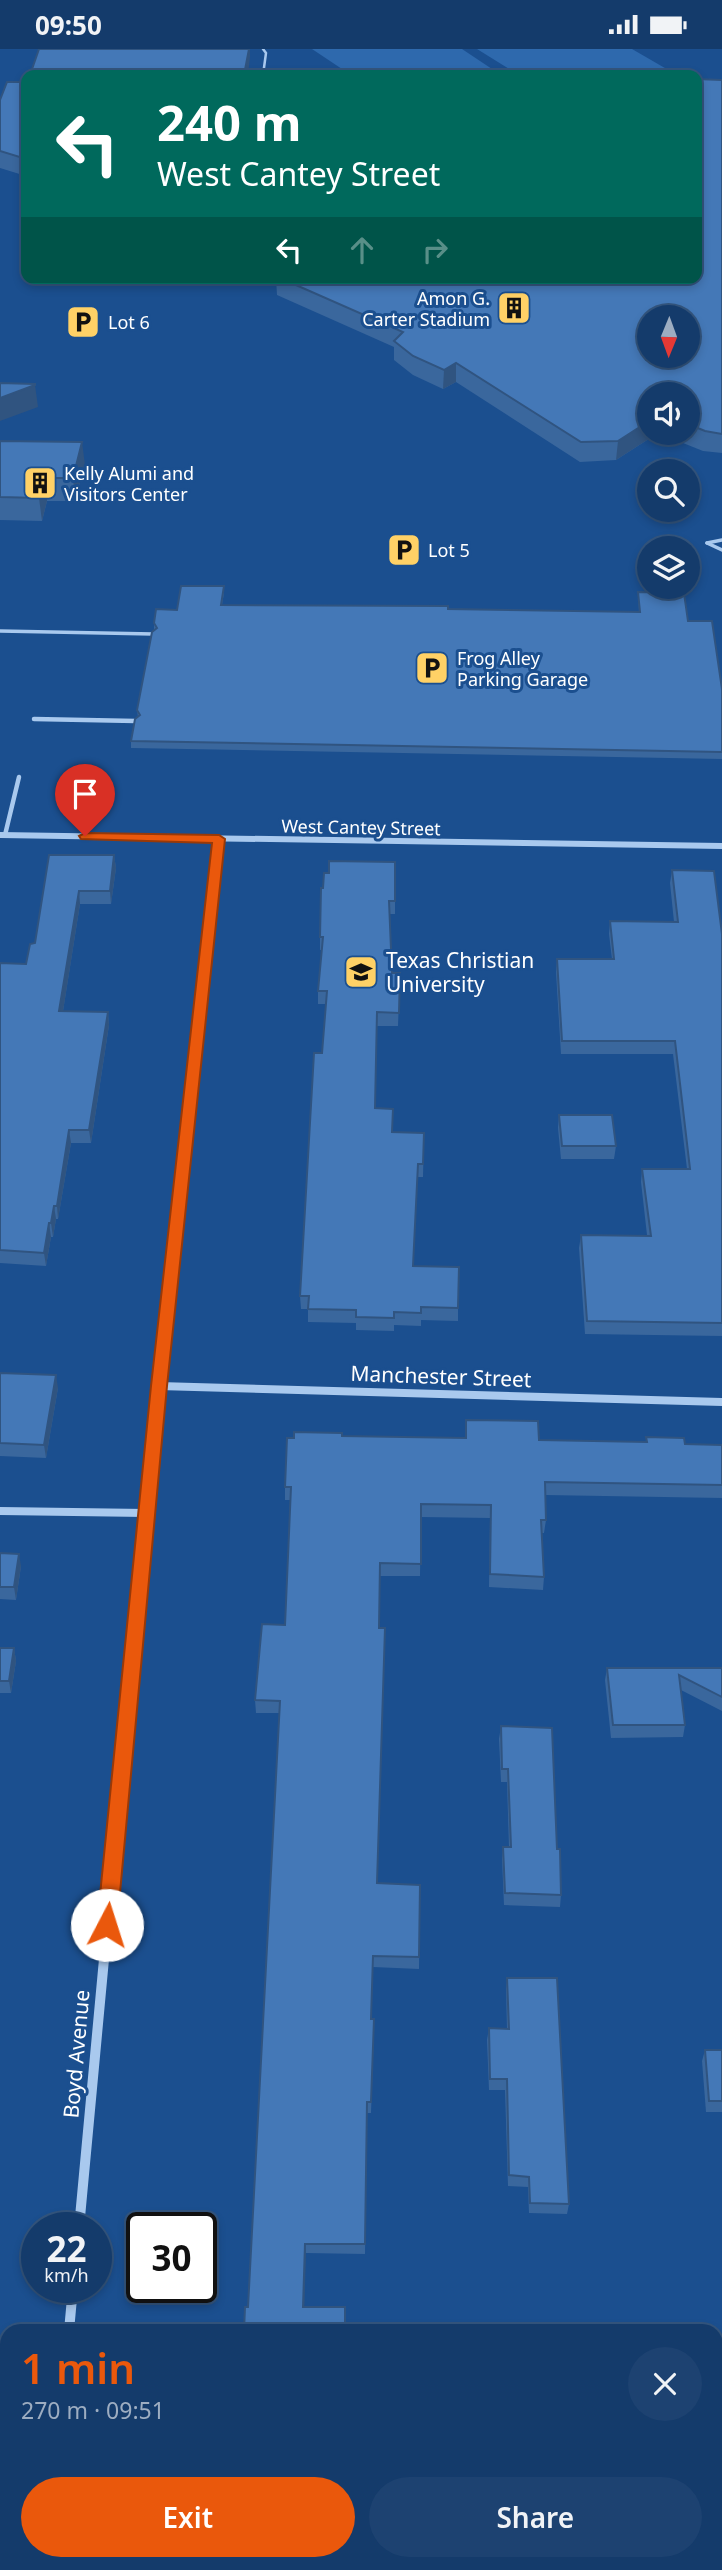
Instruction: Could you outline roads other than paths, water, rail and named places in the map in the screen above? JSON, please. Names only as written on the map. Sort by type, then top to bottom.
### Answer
[{"type":"street","name":"West Cantey Street","points":[[3,835],[722,846]]},
{"type":"street","name":"Boyd Avenue","points":[[80,2212],[146,1513],[219,839]]},
{"type":"street","name":"Manchester Street","points":[[159,1386],[722,1402]]},
{"type":"street","points":[[0,1511],[146,1513]]},
{"type":"street","points":[[70,2324],[72,2303]]},
{"type":"lane","points":[[263,49],[266,53],[264,70]]},
{"type":"lane","points":[[722,540],[707,543],[722,550]]},
{"type":"lane","points":[[0,631],[153,635]]},
{"type":"lane","points":[[34,719],[136,722]]},
{"type":"lane","points":[[3,835],[19,778]]},
{"type":"place","name":"Amon G. Carter Stadium","points":[[514,308]]},
{"type":"place","name":"Lot 6","points":[[83,322]]},
{"type":"place","name":"Kelly Alumi and Visitors Center","points":[[40,483]]},
{"type":"place","name":"Lot 5","points":[[404,550]]},
{"type":"place","name":"Frog Alley Parking Garage","points":[[432,668]]},
{"type":"place","name":"Texas Christian University","points":[[361,972]]}]
